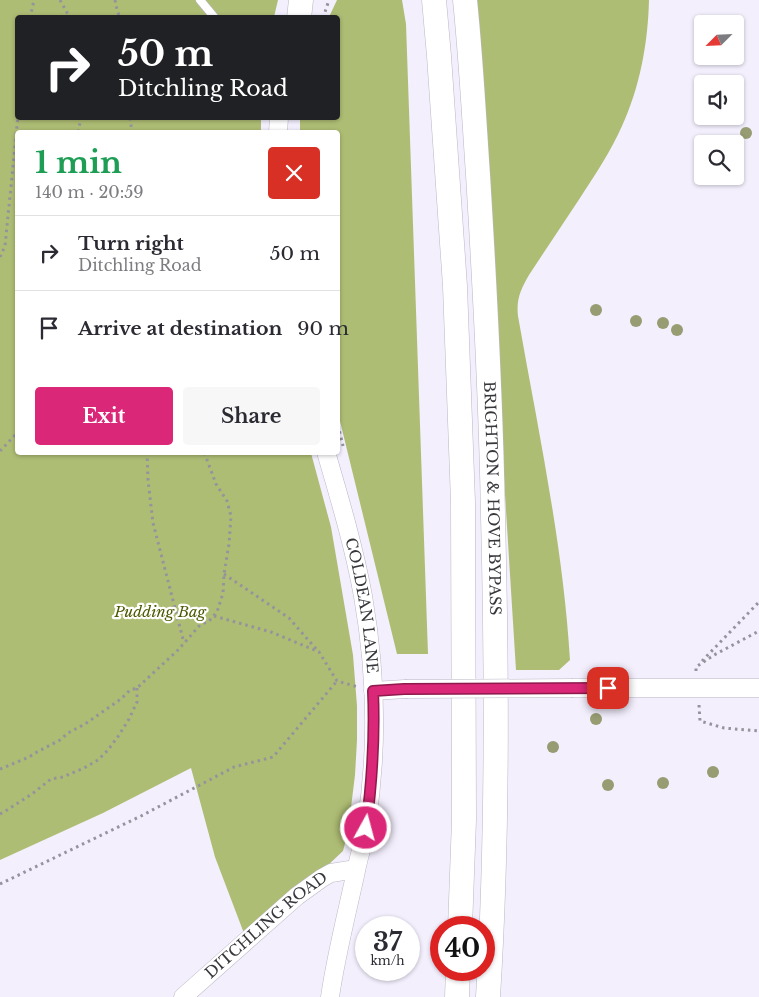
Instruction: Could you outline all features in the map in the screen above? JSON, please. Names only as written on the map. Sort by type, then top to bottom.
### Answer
[{"type":"highway","points":[[301,0],[301,15]]},
{"type":"highway","name":"BRIGHTON & HOVE BYPASS","points":[[434,0],[455,286],[462,493],[464,820],[460,916]]},
{"type":"highway","name":"BRIGHTON & HOVE BYPASS","points":[[465,0],[485,285],[492,445],[496,630],[495,813],[488,997]]},
{"type":"highway","points":[[493,901],[503,997]]},
{"type":"highway","points":[[457,997],[458,981]]},
{"type":"street","points":[[302,15],[308,0]]},
{"type":"street","name":"COLDEAN LANE","points":[[327,455],[352,543],[363,596],[373,691],[373,746],[366,828],[330,997]]},
{"type":"street","points":[[373,691],[404,689],[573,688],[698,696],[759,688]]},
{"type":"street","name":"DITCHLING ROAD","points":[[183,997],[297,896],[331,873],[356,869]]},
{"type":"lane","points":[[200,0],[212,15]]},
{"type":"path","points":[[31,15],[34,0]]},
{"type":"path","points":[[60,0],[68,15]]},
{"type":"path","points":[[115,0],[119,15]]},
{"type":"path","points":[[324,15],[329,0]]},
{"type":"path","points":[[117,10],[117,15]]},
{"type":"path","points":[[0,257],[5,246],[15,146]]},
{"type":"path","points":[[0,451],[15,435]]},
{"type":"path","points":[[147,455],[153,523],[184,643]]},
{"type":"path","points":[[0,770],[60,740],[121,699],[130,690],[137,688],[178,650],[200,625],[217,612],[223,592],[224,574],[230,544],[231,516],[228,501],[216,484],[205,455]]},
{"type":"path","points":[[224,574],[289,618],[319,652],[338,681],[373,691]]},
{"type":"path","points":[[759,602],[696,667],[700,721],[724,728],[759,731]]},
{"type":"path","points":[[214,616],[271,632],[319,652]]},
{"type":"path","points":[[696,667],[759,631]]},
{"type":"path","points":[[0,884],[141,816],[234,767],[273,758],[338,681]]},
{"type":"path","points":[[0,814],[32,794],[50,779],[63,777],[98,760],[119,736],[129,719],[137,702],[137,688]]},
{"type":"green space","name":"Pudding Bag","points":[[0,0],[278,0],[274,15],[15,15],[15,120],[261,120],[261,130],[15,130],[15,455],[312,455],[331,527],[353,655],[357,706],[357,740],[348,832],[343,851],[308,884],[245,936],[215,857],[191,768],[103,813],[0,860]]},
{"type":"green space","points":[[337,0],[402,0],[406,24],[428,654],[397,654],[340,421],[340,130],[300,130],[300,120],[340,120],[340,15],[330,15]]},
{"type":"green space","points":[[474,0],[649,0],[642,64],[634,96],[622,126],[597,172],[529,275],[518,299],[518,316],[556,530],[567,617],[570,660],[559,670],[516,670]]},
{"type":"route","points":[[366,828],[373,746],[373,691],[404,689],[608,688]]}]
